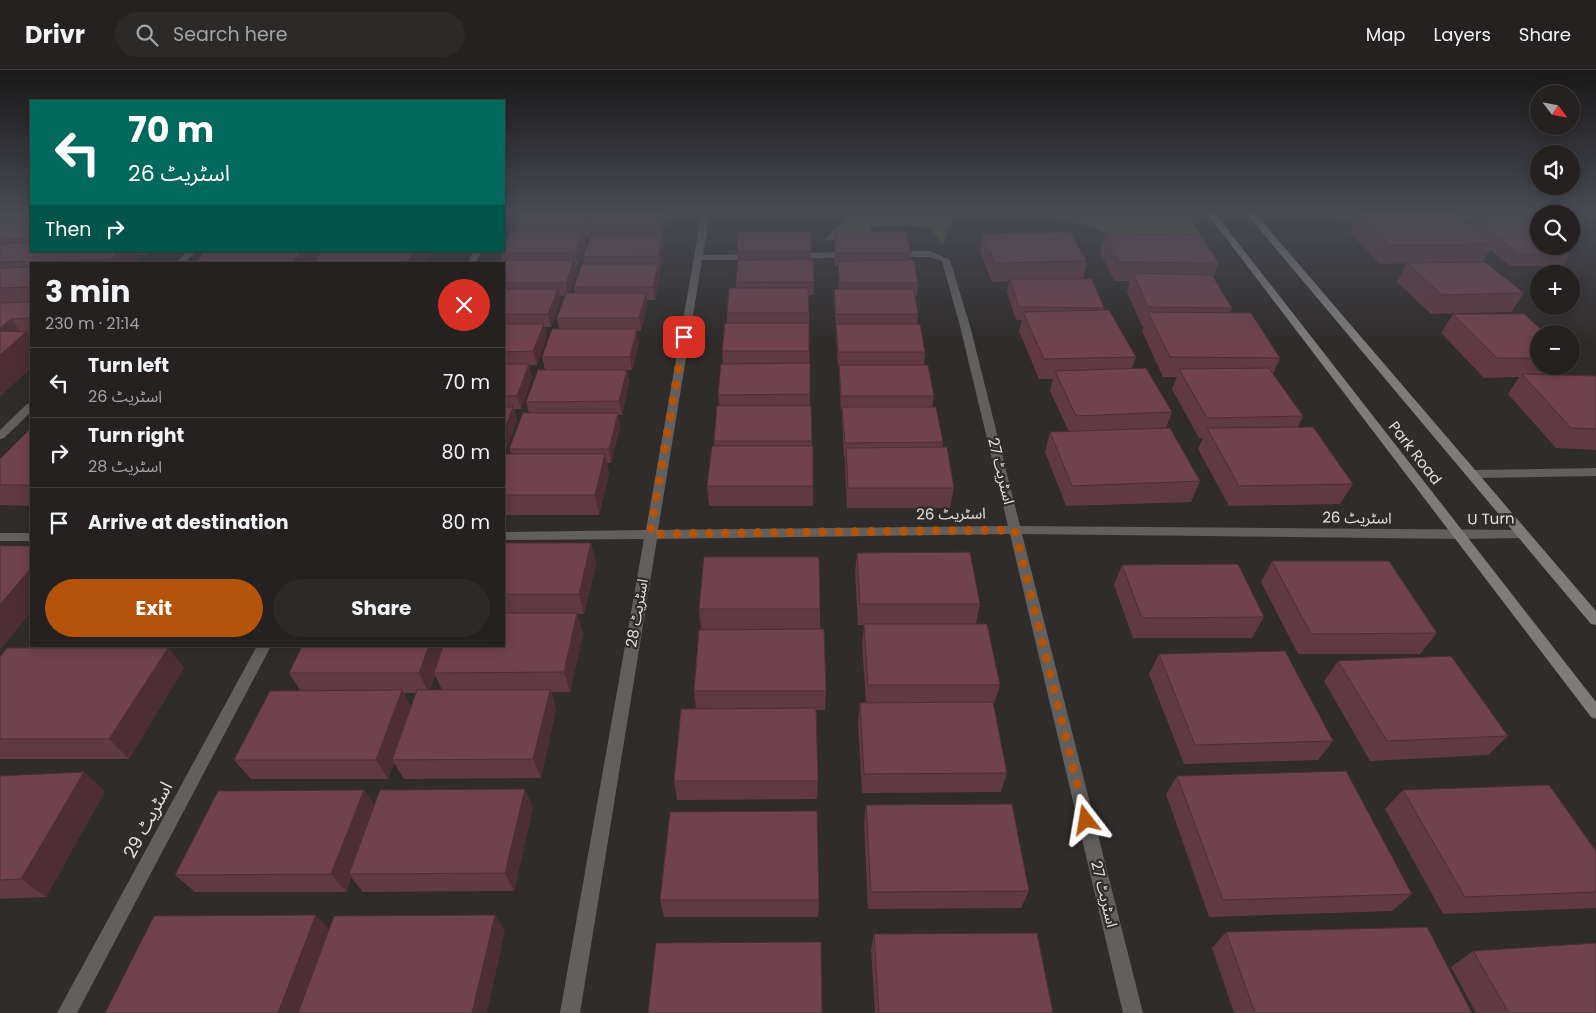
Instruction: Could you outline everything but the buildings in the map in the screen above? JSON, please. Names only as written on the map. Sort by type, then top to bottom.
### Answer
[{"type":"street","points":[[785,257],[823,256]]},
{"type":"street","name":"اسٹریٹ 27","points":[[935,256],[946,260],[965,326],[1133,1013]]},
{"type":"street","name":"Park Road","points":[[1244,256],[1596,713]]},
{"type":"street","name":"Park Road","points":[[1286,256],[1596,620]]},
{"type":"street","points":[[698,258],[766,257]]},
{"type":"street","name":"اسٹریٹ 28","points":[[570,1013],[698,258]]},
{"type":"street","points":[[0,436],[30,407]]},
{"type":"street","points":[[1472,474],[1596,472]]},
{"type":"street","name":"اسٹریٹ 26","points":[[505,536],[1015,530],[1460,535]]},
{"type":"street","name":"U Turn","points":[[1460,535],[1523,534]]},
{"type":"street","points":[[0,537],[30,538]]},
{"type":"street","name":"اسٹریٹ 29","points":[[67,1013],[263,647]]},
{"type":"route","points":[[684,337],[650,534],[1015,530],[1086,820]]}]
